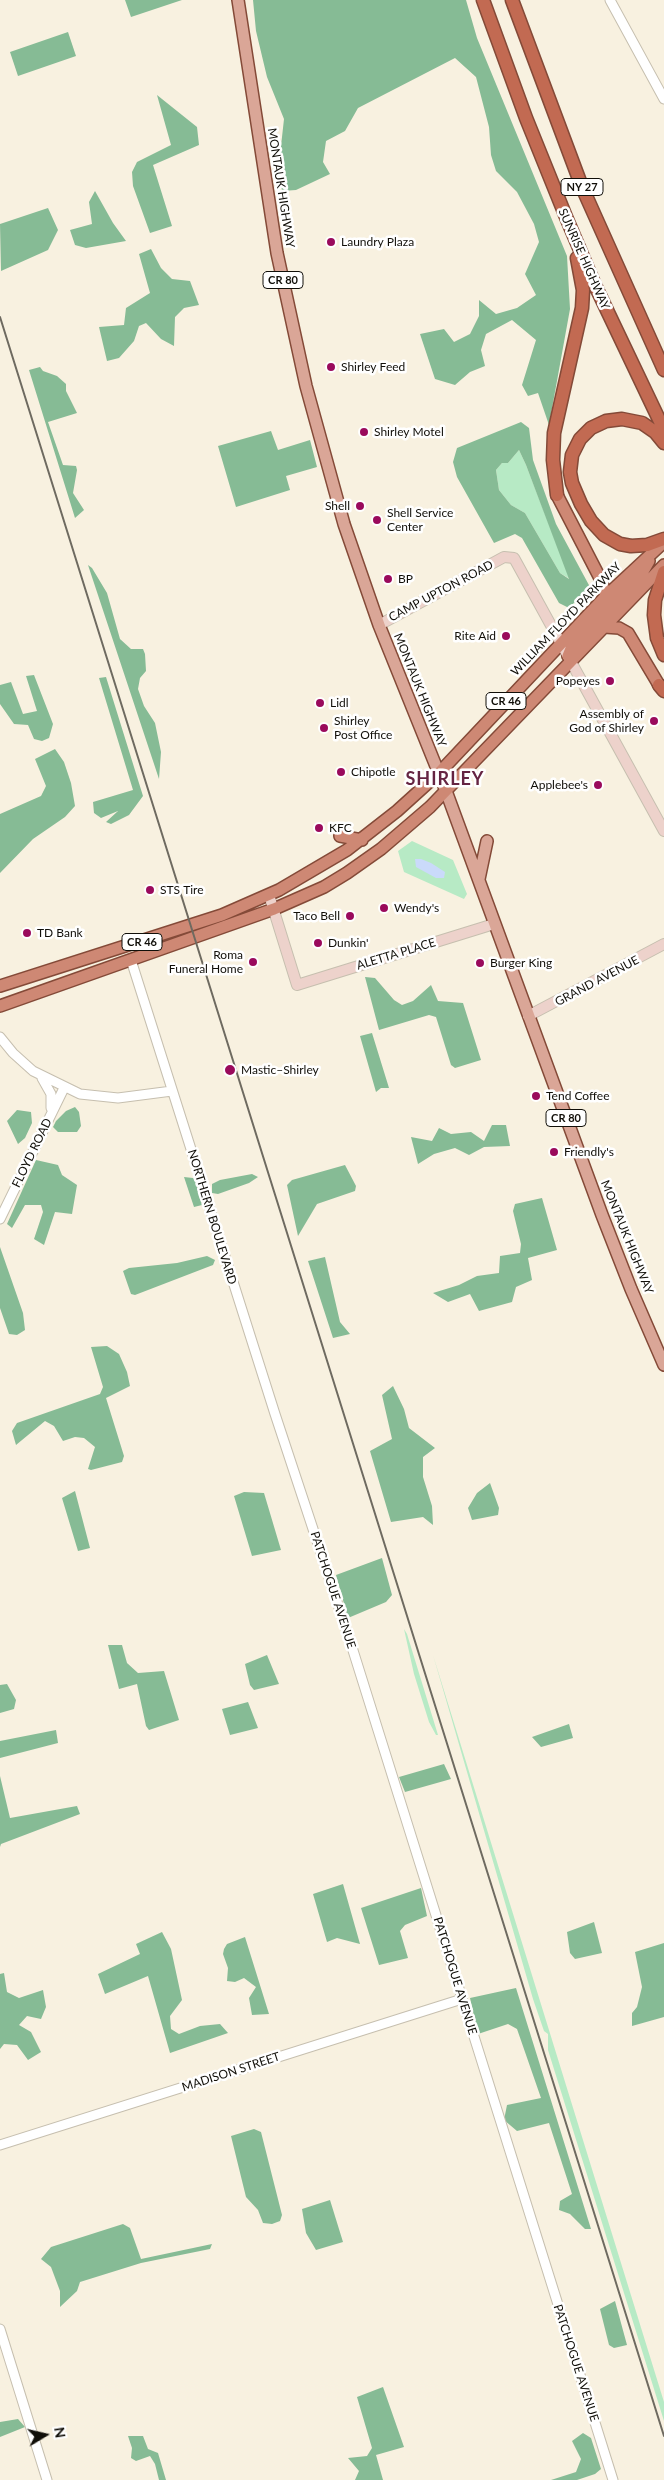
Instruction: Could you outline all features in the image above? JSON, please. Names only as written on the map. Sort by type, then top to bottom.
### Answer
[{"type":"highway","name":"SUNRISE HIGHWAY","points":[[483,0],[523,110],[566,217],[598,291],[664,430]]},
{"type":"highway","name":"NY 27","points":[[512,0],[582,187],[664,370]]},
{"type":"highway","points":[[566,217],[579,266],[583,298],[579,327],[554,433],[553,451],[557,495],[601,580],[606,596]]},
{"type":"highway","points":[[662,543],[631,546],[620,544],[604,535],[590,521],[572,483],[570,472],[572,455],[580,439],[591,428],[606,421],[622,418],[642,423],[655,432],[664,443]]},
{"type":"highway","points":[[570,659],[572,646],[641,575],[662,543]]},
{"type":"highway","name":"WILLIAM FLOYD PARKWAY","points":[[0,986],[191,926],[270,895],[315,871],[362,840],[439,773],[561,642],[662,543]]},
{"type":"highway","name":"CR 46","points":[[0,1006],[274,909],[324,886],[364,861],[410,826],[446,791],[520,716],[570,659],[604,627],[664,564]]},
{"type":"highway","points":[[664,572],[655,600],[654,615],[657,638],[664,655]]},
{"type":"highway","points":[[604,627],[619,628],[628,633],[662,688]]},
{"type":"highway","points":[[518,730],[520,716]]},
{"type":"highway","points":[[492,745],[510,739]]},
{"type":"highway","points":[[340,836],[362,840]]},
{"type":"main road","name":"MONTAUK HIGHWAY","points":[[238,0],[268,202],[300,358],[333,487],[379,625],[446,791],[631,1289],[664,1365]]},
{"type":"main road","name":"CAMP UPTON ROAD","points":[[379,625],[504,557],[511,557],[518,562],[561,642]]},
{"type":"main road","points":[[561,642],[664,831]]},
{"type":"main road","points":[[478,880],[487,841]]},
{"type":"main road","points":[[270,895],[274,909]]},
{"type":"main road","name":"ALETTA PLACE","points":[[274,909],[298,985],[494,924]]},
{"type":"main road","name":"GRAND AVENUE","points":[[528,1016],[664,944]]},
{"type":"street","points":[[610,0],[664,99]]},
{"type":"street","name":"NORTHERN BOULEVARD","points":[[131,960],[295,1473]]},
{"type":"street","points":[[0,1036],[19,1059],[40,1076],[80,1094],[111,1098],[172,1091]]},
{"type":"street","points":[[40,1076],[52,1094],[50,1115]]},
{"type":"street","name":"FLOYD ROAD","points":[[0,1219],[64,1088]]},
{"type":"street","name":"PATCHOGUE AVENUE","points":[[295,1473],[351,1644],[613,2480]]},
{"type":"street","name":"MADISON STREET","points":[[0,2145],[462,1999]]},
{"type":"street","points":[[0,2329],[47,2480]]},
{"type":"green space","points":[[125,0],[182,0],[131,17]]},
{"type":"green space","points":[[253,0],[466,0],[477,38],[567,256],[570,309],[549,425],[538,393],[528,396],[522,385],[536,340],[512,320],[486,334],[481,350],[485,366],[470,372],[455,385],[435,379],[420,334],[444,329],[454,342],[470,334],[479,316],[479,300],[496,314],[517,308],[536,295],[525,274],[539,242],[534,224],[517,192],[496,171],[491,155],[489,127],[476,77],[455,58],[358,108],[345,131],[326,141],[323,162],[330,174],[296,190],[282,191],[279,164],[284,119],[267,77],[256,31]]},
{"type":"green space","points":[[68,32],[76,56],[18,76],[10,52]]},
{"type":"green space","points":[[157,95],[197,127],[199,145],[153,165],[172,226],[150,233],[133,186],[132,172],[137,162],[171,145]]},
{"type":"green space","points":[[95,191],[113,223],[126,241],[86,248],[75,245],[70,230],[92,224],[89,202]]},
{"type":"green space","points":[[48,208],[58,230],[48,250],[1,271],[0,224]]},
{"type":"green space","points":[[151,249],[161,268],[172,279],[190,281],[199,305],[184,308],[175,317],[174,346],[161,339],[146,323],[139,326],[134,341],[119,358],[107,361],[99,327],[124,325],[126,308],[150,293],[139,254]]},
{"type":"green space","points":[[40,367],[43,371],[57,376],[66,384],[66,391],[77,413],[48,422],[63,465],[76,466],[73,493],[84,510],[75,518],[29,370]]},
{"type":"green space","points":[[521,422],[529,428],[533,460],[556,524],[590,587],[569,608],[559,603],[522,538],[515,534],[494,543],[457,477],[453,462],[457,448]],"holes":[[[519,450],[569,579],[560,573],[525,513],[511,505],[499,490],[496,470],[502,463],[508,463]]]},
{"type":"green space","points":[[271,431],[278,450],[310,440],[317,467],[286,476],[290,490],[236,507],[218,446]]},
{"type":"green space","points":[[519,450],[570,579],[560,573],[525,513],[511,505],[499,490],[496,470],[502,463],[508,463]]},
{"type":"green space","points":[[88,565],[92,568],[107,593],[120,639],[131,649],[143,649],[145,654],[146,671],[140,678],[138,689],[144,706],[155,723],[161,752],[159,779]]},
{"type":"green space","points":[[34,675],[53,724],[49,738],[42,741],[34,739],[28,725],[14,724],[0,704],[0,685],[11,682],[23,714],[37,711],[26,676]]},
{"type":"green space","points":[[106,677],[143,796],[129,815],[111,824],[106,822],[118,811],[101,818],[94,813],[93,802],[133,790],[99,678]]},
{"type":"green space","points":[[55,749],[64,762],[71,783],[75,806],[65,817],[33,839],[0,873],[0,814],[41,796],[46,786],[35,759]]},
{"type":"green space","points":[[412,841],[453,860],[467,894],[464,899],[404,872],[398,851]]},
{"type":"green space","points":[[365,977],[375,978],[394,1000],[402,1005],[413,1001],[431,985],[438,1001],[463,1003],[481,1060],[455,1068],[451,1065],[436,1017],[429,1015],[379,1030]]},
{"type":"green space","points":[[372,1033],[389,1088],[381,1088],[376,1092],[360,1036]]},
{"type":"green space","points":[[75,1107],[79,1112],[81,1126],[77,1132],[58,1132],[53,1127],[56,1121],[66,1111]]},
{"type":"green space","points":[[17,1110],[31,1112],[32,1123],[25,1138],[18,1144],[7,1121]]},
{"type":"green space","points":[[492,1125],[506,1125],[510,1146],[484,1147],[469,1155],[455,1148],[434,1154],[418,1164],[411,1137],[432,1141],[439,1128],[451,1134],[471,1132],[484,1141]]},
{"type":"green space","points":[[36,1160],[58,1165],[62,1175],[77,1185],[72,1214],[55,1212],[44,1245],[34,1239],[43,1212],[41,1205],[25,1205],[12,1228],[7,1224]]},
{"type":"green space","points":[[345,1165],[356,1186],[355,1191],[317,1204],[298,1236],[287,1185],[292,1180]]},
{"type":"green space","points":[[252,1174],[258,1177],[249,1183],[218,1194],[212,1193],[212,1184],[220,1180]]},
{"type":"green space","points":[[184,1177],[193,1178],[196,1181],[202,1205],[194,1207]]},
{"type":"green space","points":[[542,1198],[557,1250],[528,1258],[532,1280],[516,1287],[512,1302],[479,1311],[470,1294],[448,1302],[433,1293],[459,1285],[477,1276],[499,1273],[500,1256],[520,1253],[521,1244],[513,1211],[515,1204]]},
{"type":"green space","points":[[0,1247],[23,1313],[25,1330],[17,1335],[9,1334],[0,1308]]},
{"type":"green space","points":[[207,1256],[215,1260],[213,1265],[135,1295],[131,1294],[123,1271],[129,1268],[177,1263]]},
{"type":"green space","points":[[325,1257],[340,1322],[350,1334],[333,1338],[308,1261]]},
{"type":"green space","points":[[107,1346],[119,1354],[127,1372],[130,1386],[106,1398],[124,1456],[122,1462],[91,1470],[88,1469],[95,1447],[84,1438],[75,1437],[63,1441],[54,1426],[45,1421],[16,1445],[12,1431],[17,1423],[100,1394],[103,1387],[91,1347]]},
{"type":"green space","points":[[393,1386],[404,1409],[409,1428],[435,1448],[423,1457],[423,1477],[432,1506],[433,1525],[423,1517],[391,1522],[370,1451],[392,1439],[382,1395]]},
{"type":"green space","points":[[490,1483],[499,1508],[498,1515],[472,1520],[468,1508],[477,1493]]},
{"type":"green space","points":[[75,1491],[90,1548],[78,1551],[62,1498]]},
{"type":"green space","points":[[244,1492],[264,1493],[281,1550],[252,1556],[234,1496]]},
{"type":"green space","points":[[382,1558],[392,1595],[386,1602],[348,1618],[336,1575]]},
{"type":"green space","points":[[404,1629],[438,1735],[436,1735],[429,1722],[414,1674]]},
{"type":"green space","points":[[108,1645],[122,1645],[127,1663],[138,1673],[164,1671],[179,1720],[149,1730],[146,1726],[137,1684],[119,1689]]},
{"type":"green space","points":[[267,1655],[279,1684],[254,1690],[250,1685],[245,1664]]},
{"type":"green space","points":[[433,1655],[664,2402],[664,2421],[548,2050],[548,2034],[544,2031],[533,1999]]},
{"type":"green space","points":[[7,1684],[16,1700],[14,1709],[0,1713],[0,1685]]},
{"type":"green space","points":[[248,1702],[258,1728],[230,1735],[222,1709]]},
{"type":"green space","points":[[569,1724],[573,1738],[541,1747],[532,1737]]},
{"type":"green space","points":[[56,1730],[58,1743],[0,1758],[0,1741]]},
{"type":"green space","points":[[444,1764],[451,1779],[405,1792],[399,1777]]},
{"type":"green space","points":[[0,1776],[10,1818],[77,1806],[80,1814],[1,1844],[0,1847]]},
{"type":"green space","points":[[343,1884],[360,1944],[337,1938],[327,1942],[313,1894]]},
{"type":"green space","points":[[421,1888],[427,1916],[405,1925],[400,1931],[408,1958],[379,1965],[361,1908]]},
{"type":"green space","points":[[594,1922],[602,1953],[575,1959],[570,1953],[567,1932]]},
{"type":"green space","points":[[162,1932],[171,1949],[182,2000],[170,2016],[171,2029],[179,2034],[200,2026],[220,2024],[228,2033],[170,2053],[148,1976],[105,1994],[98,1974],[140,1954],[136,1944]]},
{"type":"green space","points":[[245,1937],[269,2014],[252,2015],[249,1998],[256,1987],[244,1978],[235,1982],[227,1981],[228,1968],[223,1954],[224,1949],[227,1944]]},
{"type":"green space","points":[[664,1943],[664,2017],[632,2026],[632,2013],[637,2007],[642,1987],[635,1952]]},
{"type":"green space","points":[[4,1973],[7,1992],[19,1998],[43,1990],[46,2007],[41,2019],[27,2016],[19,2025],[31,2032],[41,2052],[28,2060],[17,2045],[4,2044],[0,2049],[0,1974]]},
{"type":"green space","points":[[516,1988],[591,2229],[585,2229],[570,2214],[559,2210],[560,2201],[572,2194],[549,2123],[517,2131],[504,2120],[507,2105],[541,2098],[517,2029],[508,2024],[478,2034],[470,1998]]},
{"type":"green space","points":[[254,2129],[261,2132],[282,2215],[280,2221],[272,2224],[263,2223],[258,2210],[246,2197],[231,2136]]},
{"type":"green space","points":[[330,2200],[343,2242],[316,2250],[306,2233],[302,2209]]},
{"type":"green space","points":[[123,2224],[130,2228],[141,2259],[212,2244],[210,2249],[141,2263],[80,2282],[77,2291],[60,2307],[60,2291],[51,2267],[41,2259],[51,2247]]},
{"type":"green space","points":[[615,2301],[627,2345],[614,2348],[609,2345],[600,2309]]},
{"type":"green space","points":[[383,2387],[404,2447],[376,2455],[383,2480],[355,2480],[359,2471],[348,2458],[367,2456],[372,2448],[357,2397]]},
{"type":"green space","points":[[18,2419],[25,2427],[0,2437],[0,2422]]},
{"type":"green space","points":[[583,2433],[591,2438],[601,2469],[595,2474],[577,2480],[551,2480],[576,2472],[581,2459],[572,2441]]},
{"type":"green space","points":[[128,2436],[143,2436],[148,2449],[158,2453],[166,2480],[159,2480],[155,2464],[150,2456],[136,2461],[131,2458],[132,2448]]},
{"type":"water","points":[[415,859],[431,863],[445,872],[444,878],[436,878],[416,867]]},
{"type":"railway","points":[[0,317],[664,2436]]},
{"type":"place","name":"Laundry Plaza","points":[[331,242]]},
{"type":"place","name":"Shirley Feed","points":[[331,367]]},
{"type":"place","name":"Shirley Motel","points":[[364,432]]},
{"type":"place","name":"Shell","points":[[360,506]]},
{"type":"place","name":"Shell Service Center","points":[[377,520]]},
{"type":"place","name":"BP","points":[[388,579]]},
{"type":"place","name":"Rite Aid","points":[[506,636]]},
{"type":"place","name":"Popeyes","points":[[610,681]]},
{"type":"place","name":"Lidl","points":[[320,703]]},
{"type":"place","name":"Assembly of God of Shirley","points":[[654,721]]},
{"type":"place","name":"Shirley Post Office","points":[[324,728]]},
{"type":"place","name":"Chipotle","points":[[341,772]]},
{"type":"place","name":"Applebee's","points":[[598,785]]},
{"type":"place","name":"KFC","points":[[319,828]]},
{"type":"place","name":"STS Tire","points":[[150,890]]},
{"type":"place","name":"Wendy's","points":[[384,908]]},
{"type":"place","name":"Taco Bell","points":[[350,916]]},
{"type":"place","name":"TD Bank","points":[[27,933]]},
{"type":"place","name":"Dunkin'","points":[[318,943]]},
{"type":"place","name":"Roma Funeral Home","points":[[253,962]]},
{"type":"place","name":"Burger King","points":[[480,963]]},
{"type":"place","name":"Mastic–Shirley","points":[[230,1070]]},
{"type":"place","name":"Tend Coffee","points":[[536,1096]]},
{"type":"place","name":"Friendly's","points":[[554,1152]]},
{"type":"district","name":"SHIRLEY","points":[[445,779]]}]
